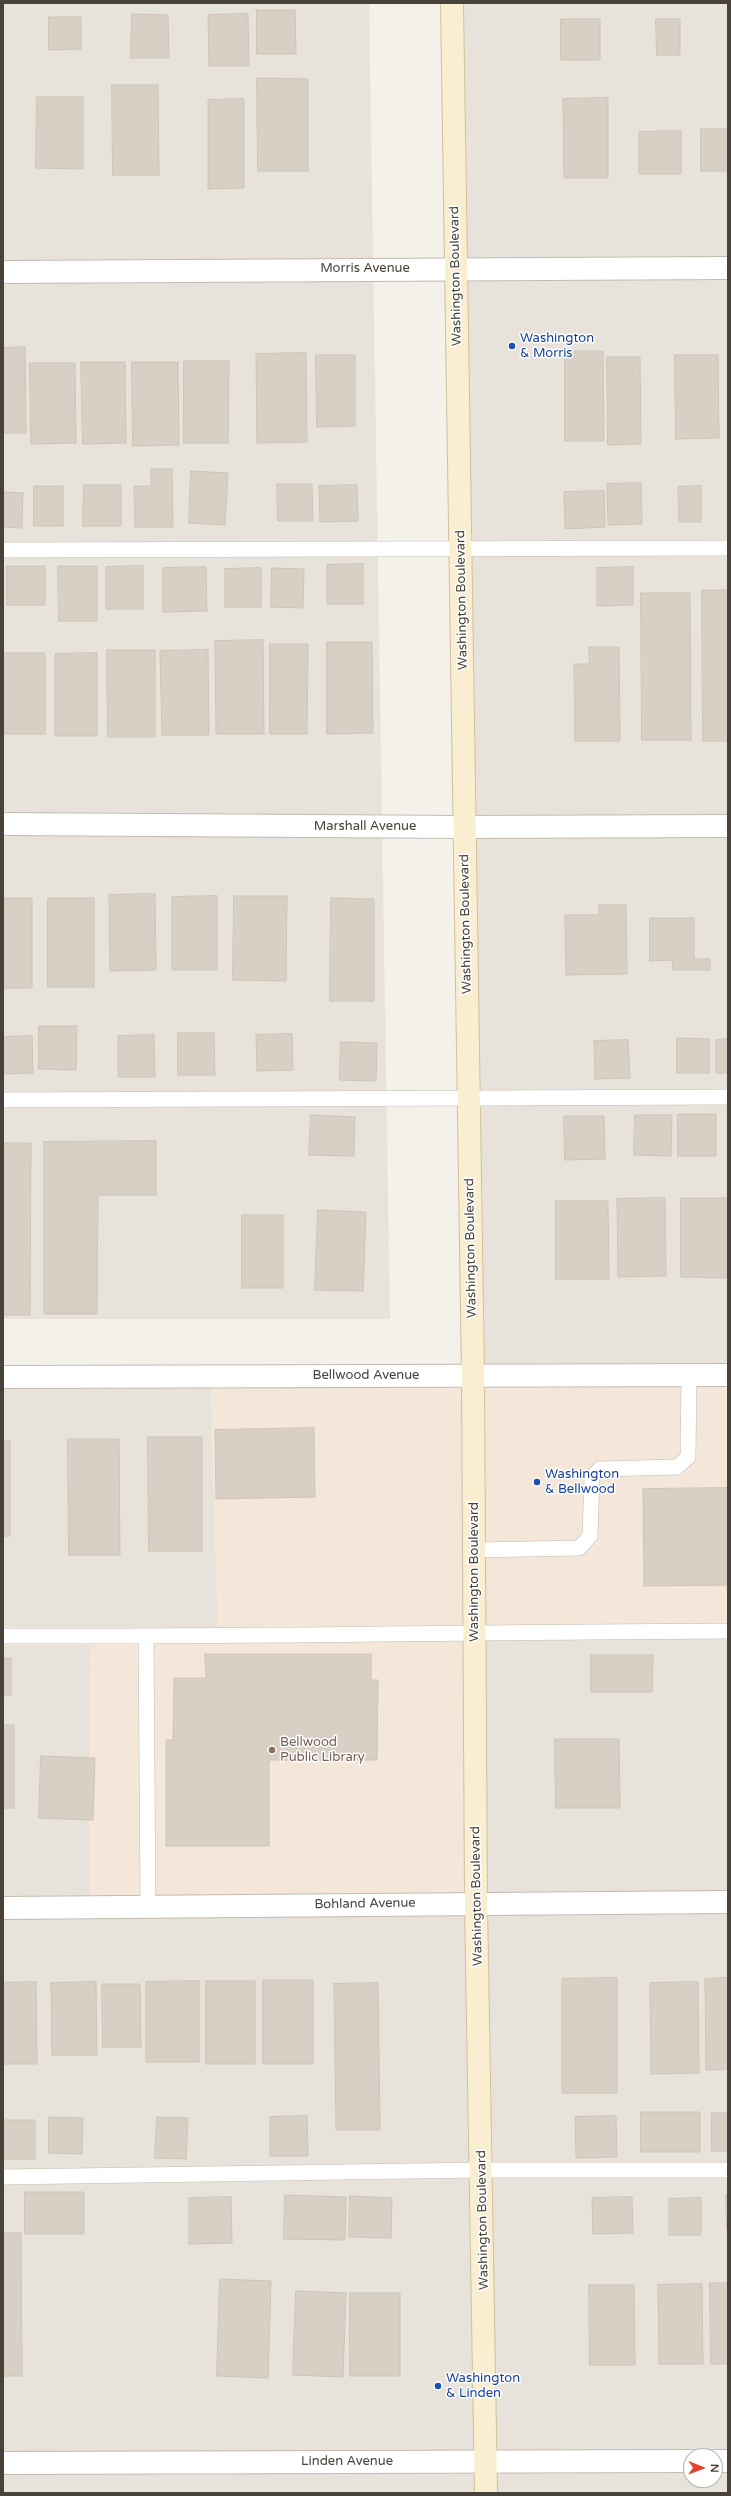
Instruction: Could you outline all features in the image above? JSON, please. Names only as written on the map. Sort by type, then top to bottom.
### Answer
[{"type":"street","name":"Washington Boulevard","points":[[452,3],[473,1376],[476,1903],[482,2170],[486,2493]]},
{"type":"street","name":"Morris Avenue","points":[[3,272],[728,268]]},
{"type":"street","name":"Marshall Avenue","points":[[3,824],[465,827],[728,826]]},
{"type":"street","name":"Bellwood Avenue","points":[[3,1377],[728,1375]]},
{"type":"street","name":"Bohland Avenue","points":[[3,1908],[728,1902]]},
{"type":"street","name":"Linden Avenue","points":[[3,2463],[683,2461]]},
{"type":"lane","points":[[3,550],[728,548]]},
{"type":"lane","points":[[3,1100],[728,1097]]},
{"type":"lane","points":[[474,1550],[579,1548],[590,1536],[592,1477],[600,1469],[677,1467],[688,1457],[689,1375]]},
{"type":"lane","points":[[3,1636],[728,1631]]},
{"type":"lane","points":[[146,1636],[148,1907]]},
{"type":"lane","points":[[3,2177],[482,2170],[728,2170]]},
{"type":"shaded area","points":[[3,3],[369,3],[390,1319],[3,1319]]},
{"type":"shaded area","points":[[459,3],[728,3],[728,1366],[483,1367]]},
{"type":"shaded area","points":[[468,1382],[471,1908],[89,1914],[90,1631],[218,1629],[211,1385]]},
{"type":"shaded area","points":[[728,1382],[728,1626],[480,1628],[480,1383]]},
{"type":"shaded area","points":[[211,1385],[218,1629],[471,1908],[485,2493],[3,2493],[3,1387]]},
{"type":"shaded area","points":[[728,1626],[728,2493],[497,2493],[480,1628]]},
{"type":"building","points":[[257,10],[295,10],[296,54],[257,54]]},
{"type":"building","points":[[132,14],[168,15],[169,58],[131,58]]},
{"type":"building","points":[[248,14],[249,66],[209,66],[208,15]]},
{"type":"building","points":[[49,17],[81,17],[81,49],[49,50]]},
{"type":"building","points":[[561,19],[600,19],[600,60],[561,60]]},
{"type":"building","points":[[656,19],[680,19],[680,55],[657,55]]},
{"type":"building","points":[[257,78],[308,79],[308,171],[258,171]]},
{"type":"building","points":[[112,85],[158,85],[159,175],[113,175]]},
{"type":"building","points":[[37,97],[83,97],[83,169],[36,168]]},
{"type":"building","points":[[608,98],[608,178],[564,178],[563,99]]},
{"type":"building","points":[[244,99],[244,188],[208,189],[208,100]]},
{"type":"building","points":[[701,129],[728,129],[728,171],[701,171]]},
{"type":"building","points":[[681,131],[681,174],[639,174],[639,132]]},
{"type":"building","points":[[25,347],[26,433],[3,433],[3,348]]},
{"type":"building","points":[[565,351],[603,351],[604,441],[565,441]]},
{"type":"building","points":[[306,353],[307,442],[257,443],[256,354]]},
{"type":"building","points":[[316,355],[355,355],[355,426],[317,427]]},
{"type":"building","points":[[675,355],[718,355],[719,438],[676,439]]},
{"type":"building","points":[[607,357],[640,357],[641,444],[608,445]]},
{"type":"building","points":[[184,361],[229,361],[228,443],[184,443]]},
{"type":"building","points":[[81,362],[125,362],[126,443],[83,444]]},
{"type":"building","points":[[132,362],[178,362],[179,445],[133,446]]},
{"type":"building","points":[[30,363],[75,363],[76,443],[31,444]]},
{"type":"building","points":[[151,469],[172,469],[173,527],[135,527],[134,486],[151,486]]},
{"type":"building","points":[[191,471],[228,473],[225,525],[189,523]]},
{"type":"building","points":[[641,483],[642,524],[608,525],[607,484]]},
{"type":"building","points":[[277,484],[312,484],[313,521],[278,521]]},
{"type":"building","points":[[84,485],[121,485],[121,526],[83,526]]},
{"type":"building","points":[[357,485],[358,521],[320,522],[319,486]]},
{"type":"building","points":[[34,486],[63,486],[63,526],[34,526]]},
{"type":"building","points":[[701,486],[701,522],[679,522],[678,487]]},
{"type":"building","points":[[604,491],[605,527],[565,529],[564,492]]},
{"type":"building","points":[[3,492],[23,493],[22,528],[3,527]]},
{"type":"building","points":[[363,564],[363,604],[327,604],[327,565]]},
{"type":"building","points":[[7,566],[45,566],[45,605],[7,605]]},
{"type":"building","points":[[58,566],[97,566],[97,621],[59,621]]},
{"type":"building","points":[[143,566],[143,609],[106,609],[106,567]]},
{"type":"building","points":[[206,567],[207,611],[163,612],[163,568]]},
{"type":"building","points":[[633,567],[633,605],[597,606],[597,568]]},
{"type":"building","points":[[261,568],[261,607],[225,607],[225,569]]},
{"type":"building","points":[[272,568],[304,569],[303,608],[271,607]]},
{"type":"building","points":[[702,590],[728,590],[728,741],[703,741]]},
{"type":"building","points":[[641,593],[690,593],[691,740],[642,740]]},
{"type":"building","points":[[263,640],[264,734],[216,734],[215,641]]},
{"type":"building","points":[[327,642],[372,642],[373,733],[327,734]]},
{"type":"building","points":[[270,644],[308,644],[307,734],[270,734]]},
{"type":"building","points":[[589,647],[619,647],[620,741],[575,741],[574,664],[589,664]]},
{"type":"building","points":[[107,650],[155,650],[155,737],[108,737]]},
{"type":"building","points":[[208,650],[209,735],[162,735],[160,651]]},
{"type":"building","points":[[3,653],[45,653],[45,734],[3,734]]},
{"type":"building","points":[[97,653],[97,736],[55,736],[55,654]]},
{"type":"building","points":[[155,894],[156,970],[110,971],[109,895]]},
{"type":"building","points":[[217,896],[217,970],[172,970],[172,897]]},
{"type":"building","points":[[234,896],[287,896],[286,981],[233,980]]},
{"type":"building","points":[[3,898],[32,898],[32,988],[3,988]]},
{"type":"building","points":[[48,898],[94,898],[94,987],[48,987]]},
{"type":"building","points":[[331,898],[374,899],[374,1001],[330,1001]]},
{"type":"building","points":[[599,905],[626,905],[627,974],[566,975],[565,915],[599,915]]},
{"type":"building","points":[[650,918],[694,918],[694,959],[710,959],[710,970],[673,970],[672,960],[650,961]]},
{"type":"building","points":[[39,1026],[77,1026],[76,1070],[39,1069]]},
{"type":"building","points":[[178,1033],[214,1033],[215,1075],[178,1075]]},
{"type":"building","points":[[292,1034],[293,1070],[257,1071],[256,1035]]},
{"type":"building","points":[[154,1035],[155,1077],[118,1077],[118,1036]]},
{"type":"building","points":[[32,1036],[33,1073],[3,1074],[3,1037]]},
{"type":"building","points":[[677,1038],[709,1039],[709,1073],[677,1073]]},
{"type":"building","points":[[728,1039],[728,1073],[716,1073],[716,1040]]},
{"type":"building","points":[[628,1040],[630,1078],[595,1079],[594,1041]]},
{"type":"building","points":[[341,1042],[377,1043],[376,1081],[340,1080]]},
{"type":"building","points":[[678,1114],[716,1114],[716,1156],[678,1156]]},
{"type":"building","points":[[311,1115],[355,1117],[354,1156],[309,1155]]},
{"type":"building","points":[[635,1115],[672,1115],[671,1156],[634,1155]]},
{"type":"building","points":[[564,1116],[604,1116],[605,1159],[565,1160]]},
{"type":"building","points":[[156,1141],[156,1195],[98,1195],[97,1314],[44,1314],[44,1142]]},
{"type":"building","points":[[3,1143],[31,1143],[30,1315],[3,1315]]},
{"type":"building","points":[[665,1198],[666,1276],[618,1277],[617,1199]]},
{"type":"building","points":[[681,1198],[728,1198],[728,1278],[681,1277]]},
{"type":"building","points":[[556,1201],[608,1201],[609,1279],[556,1279]]},
{"type":"building","points":[[318,1210],[366,1212],[363,1291],[315,1290]]},
{"type":"building","points":[[242,1215],[283,1215],[283,1288],[242,1288]]},
{"type":"building","points":[[314,1428],[315,1497],[216,1499],[215,1430]]},
{"type":"building","points":[[148,1437],[202,1437],[202,1551],[149,1551]]},
{"type":"building","points":[[68,1439],[119,1439],[120,1555],[69,1555]]},
{"type":"building","points":[[3,1441],[10,1441],[10,1536],[3,1536]]},
{"type":"building","points":[[728,1488],[728,1585],[644,1586],[643,1489]]},
{"type":"building","name":"Bellwood Public Library","points":[[205,1654],[371,1654],[371,1680],[378,1680],[377,1760],[269,1760],[269,1846],[166,1846],[166,1740],[173,1740],[174,1678],[206,1678]]},
{"type":"building","points":[[591,1655],[653,1655],[652,1692],[591,1692]]},
{"type":"building","points":[[3,1658],[11,1658],[11,1695],[3,1696]]},
{"type":"building","points":[[3,1725],[14,1725],[14,1808],[3,1808]]},
{"type":"building","points":[[555,1739],[619,1739],[620,1808],[556,1808]]},
{"type":"building","points":[[41,1756],[95,1758],[93,1820],[39,1818]]},
{"type":"building","points":[[617,1978],[617,2093],[562,2093],[562,1979]]},
{"type":"building","points":[[728,1978],[728,2069],[706,2070],[705,1979]]},
{"type":"building","points":[[263,1980],[313,1980],[313,2064],[263,2064]]},
{"type":"building","points":[[199,1981],[199,2062],[146,2062],[146,1982]]},
{"type":"building","points":[[206,1981],[255,1981],[255,2064],[206,2064]]},
{"type":"building","points":[[36,1982],[37,2064],[3,2064],[3,1983]]},
{"type":"building","points":[[96,1982],[97,2055],[52,2055],[51,1983]]},
{"type":"building","points":[[698,1982],[699,2073],[651,2074],[650,1983]]},
{"type":"building","points":[[378,1983],[380,2130],[336,2130],[334,1984]]},
{"type":"building","points":[[102,1984],[140,1984],[141,2047],[103,2047]]},
{"type":"building","points":[[641,2112],[700,2112],[700,2152],[641,2152]]},
{"type":"building","points":[[712,2113],[728,2113],[728,2151],[712,2151]]},
{"type":"building","points":[[307,2116],[308,2156],[270,2156],[270,2117]]},
{"type":"building","points":[[616,2116],[617,2157],[576,2158],[575,2117]]},
{"type":"building","points":[[49,2117],[83,2118],[82,2154],[49,2153]]},
{"type":"building","points":[[157,2117],[188,2118],[186,2159],[155,2158]]},
{"type":"building","points":[[3,2120],[35,2120],[35,2159],[3,2159]]},
{"type":"building","points":[[25,2192],[84,2192],[84,2234],[25,2234]]},
{"type":"building","points":[[285,2195],[346,2197],[345,2240],[284,2239]]},
{"type":"building","points":[[726,2195],[728,2195],[728,2230],[727,2230]]},
{"type":"building","points":[[350,2196],[392,2198],[391,2238],[349,2237]]},
{"type":"building","points":[[231,2197],[232,2243],[189,2244],[189,2198]]},
{"type":"building","points":[[632,2197],[633,2233],[593,2234],[592,2198]]},
{"type":"building","points":[[701,2198],[701,2235],[669,2235],[669,2199]]},
{"type":"building","points":[[3,2233],[21,2233],[22,2376],[3,2376]]},
{"type":"building","points":[[220,2279],[271,2281],[268,2378],[217,2376]]},
{"type":"building","points":[[710,2283],[728,2283],[728,2364],[711,2364]]},
{"type":"building","points":[[702,2284],[703,2364],[659,2364],[658,2285]]},
{"type":"building","points":[[589,2285],[634,2285],[635,2365],[590,2365]]},
{"type":"building","points":[[296,2291],[346,2293],[343,2377],[293,2375]]},
{"type":"building","points":[[350,2293],[400,2293],[400,2376],[350,2376]]},
{"type":"place","name":"Washington & Morris","points":[[512,346]]},
{"type":"place","name":"Washington & Bellwood","points":[[537,1482]]},
{"type":"place","name":"Bellwood Public Library","points":[[272,1750]]},
{"type":"place","name":"Washington & Linden","points":[[438,2386]]}]
